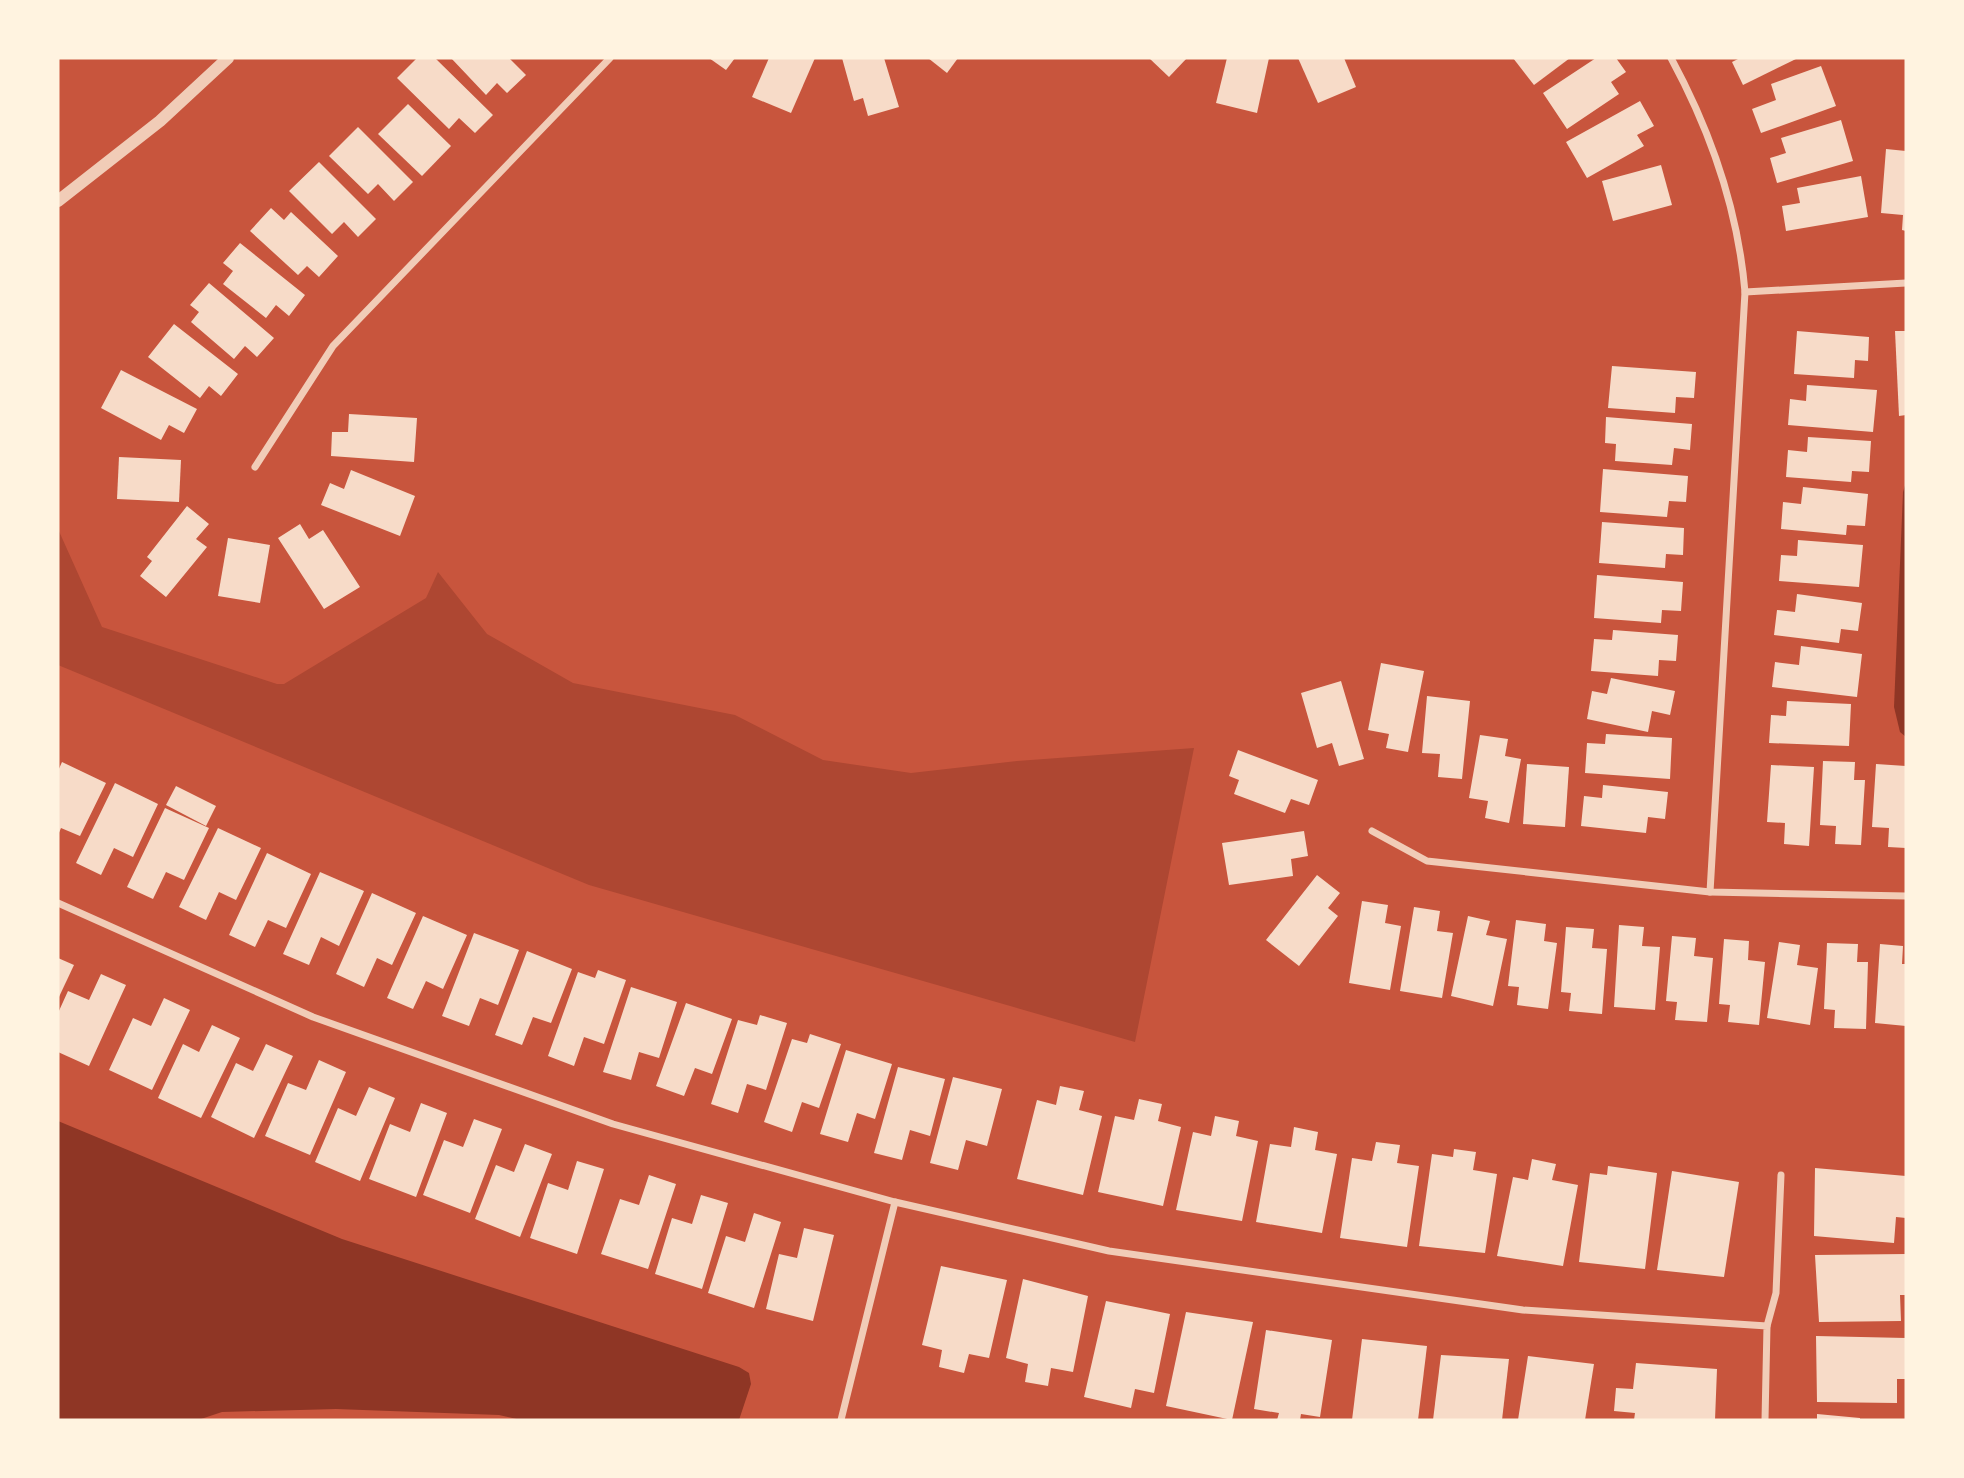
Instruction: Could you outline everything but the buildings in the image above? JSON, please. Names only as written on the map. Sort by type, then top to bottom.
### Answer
[{"type":"street","points":[[58,201],[160,121],[228,58]]},
{"type":"street","points":[[255,467],[333,346],[610,58]]},
{"type":"street","points":[[1671,58],[1692,97],[1719,169],[1741,248],[1745,292],[1710,892]]},
{"type":"street","points":[[1745,292],[1906,283]]},
{"type":"street","points":[[1372,831],[1427,861],[1710,892],[1906,896]]},
{"type":"street","points":[[58,903],[313,1017],[613,1124],[895,1202],[1109,1251],[1468,1303],[1523,1310],[1768,1326]]},
{"type":"street","points":[[1765,1420],[1768,1326],[1776,1293],[1781,1175]]},
{"type":"street","points":[[841,1420],[895,1202]]},
{"type":"shaded area","points":[[1906,482],[1906,737],[1900,732],[1894,707],[1903,492]]},
{"type":"shaded area","points":[[58,529],[102,627],[277,684],[284,684],[426,598],[438,572],[487,634],[573,683],[735,715],[823,760],[911,773],[1017,761],[1194,748],[1135,1042],[589,885],[58,665]]},
{"type":"shaded area","points":[[58,1121],[342,1239],[739,1367],[749,1373],[751,1384],[739,1420],[521,1420],[499,1415],[336,1409],[222,1412],[198,1420],[58,1420]]}]
